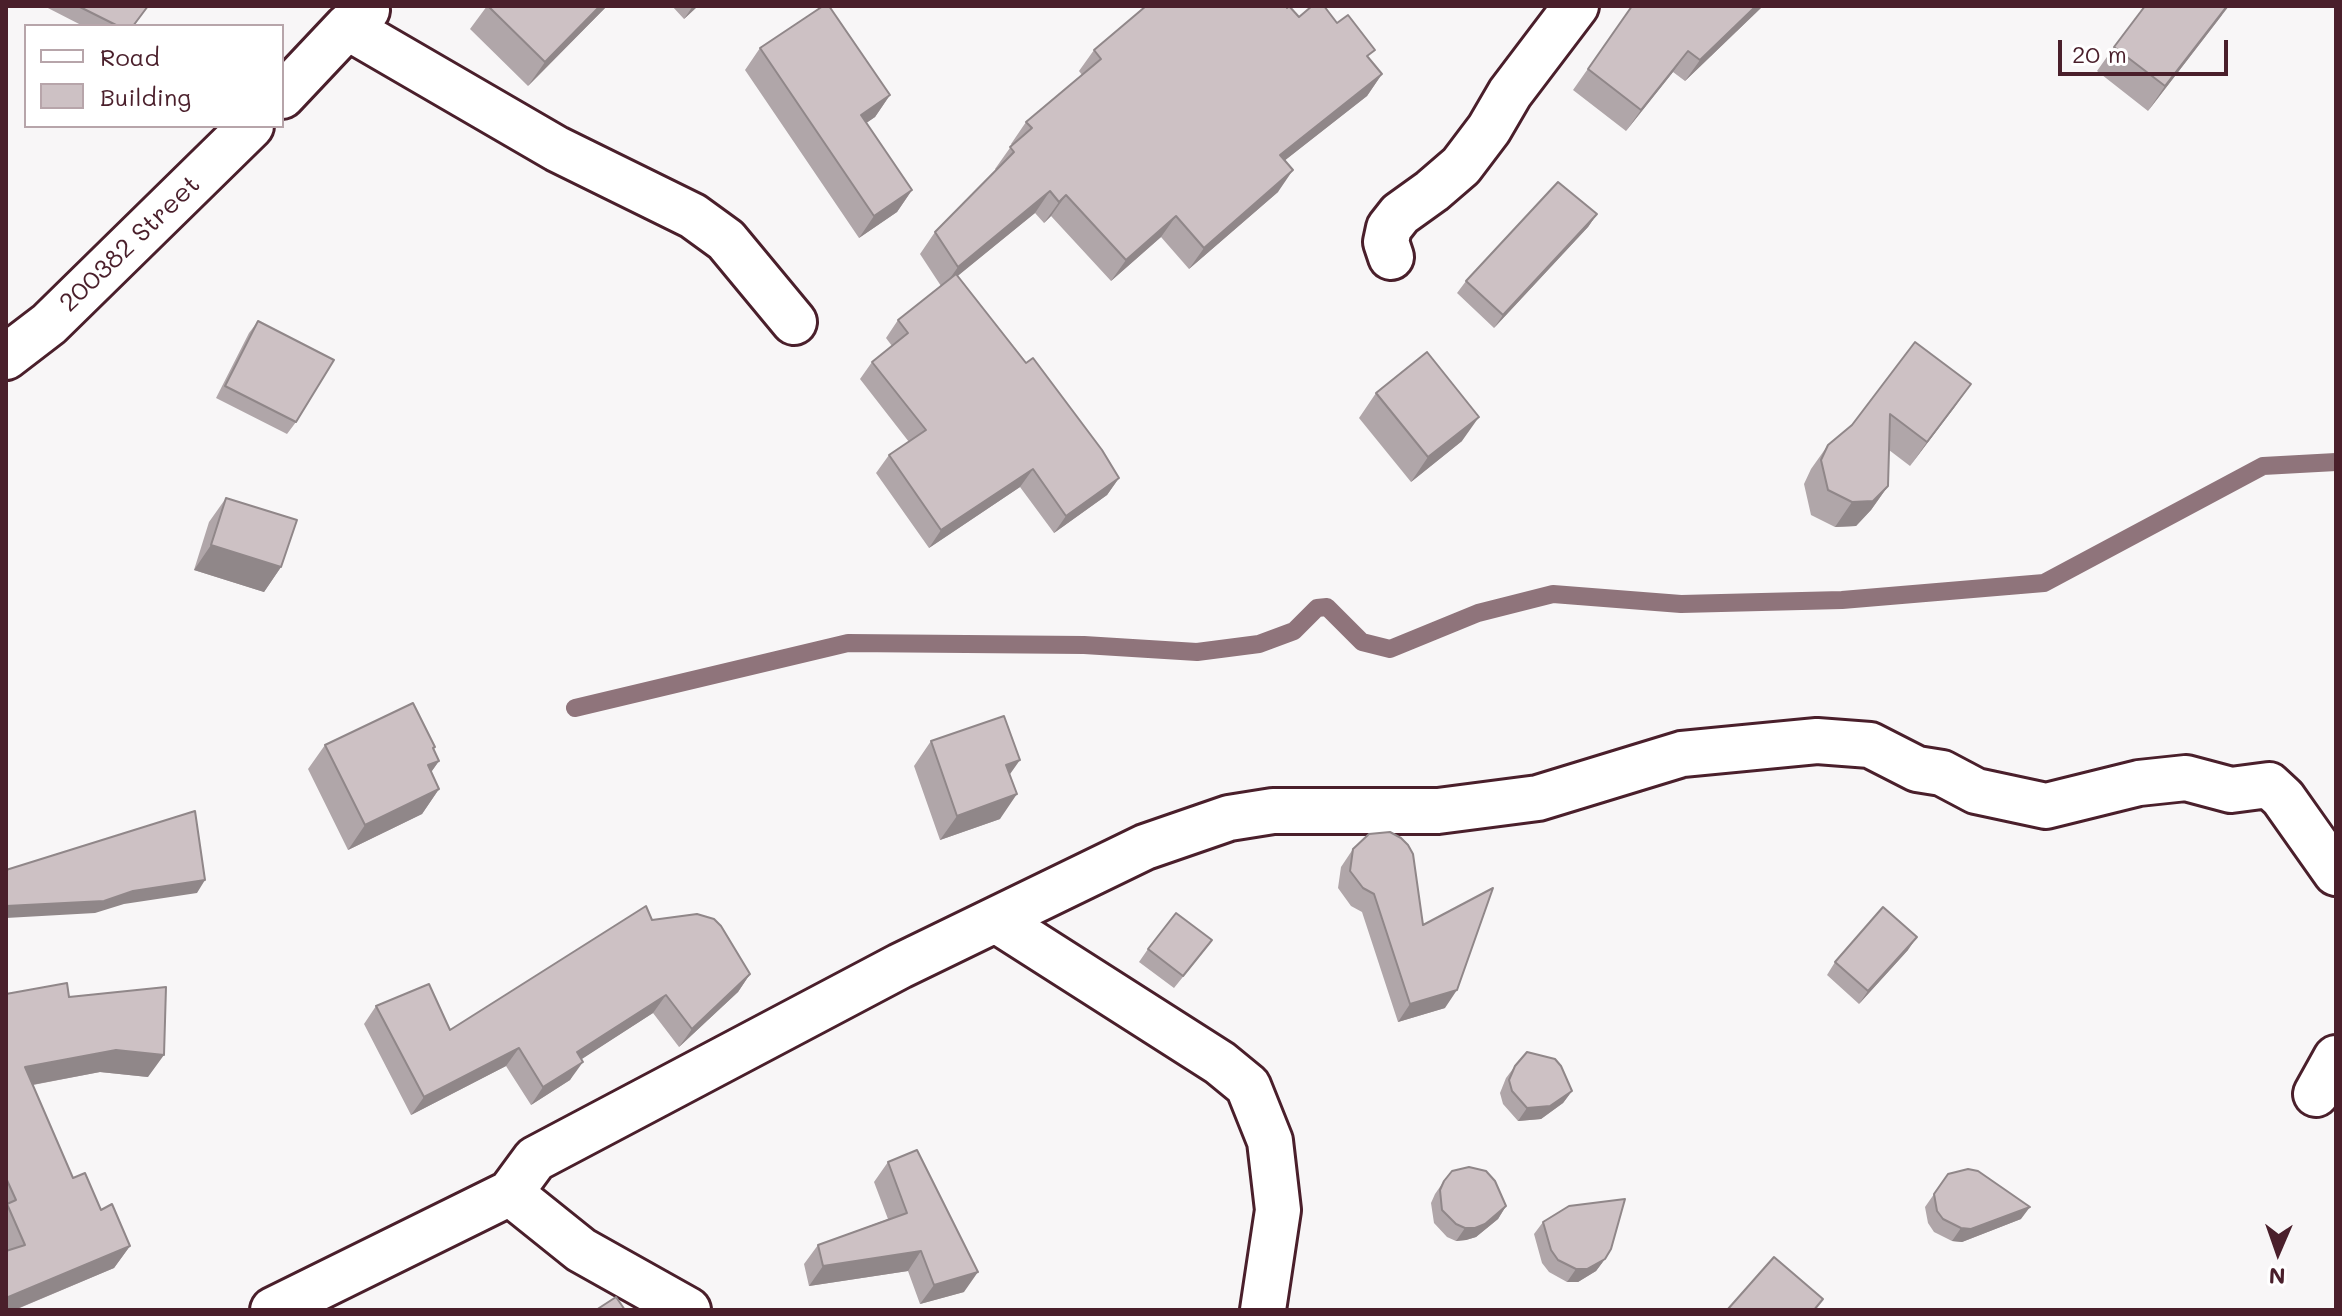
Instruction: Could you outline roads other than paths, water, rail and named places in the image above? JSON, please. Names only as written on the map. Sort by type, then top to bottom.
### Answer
[{"type":"street","points":[[1391,257],[1386,242],[1389,228],[1400,214],[1461,166],[1489,129],[1510,93],[1576,6]]},
{"type":"street","points":[[284,94],[359,16],[557,149],[693,216],[726,240],[794,322]]},
{"type":"street","name":"200382 Street","points":[[6,357],[49,324],[249,128]]},
{"type":"street","points":[[273,1310],[510,1193],[535,1159],[900,966],[1145,847],[1229,818],[1273,811],[1438,811],[1538,798],[1682,754],[1817,741],[1870,745],[1917,769],[1942,773],[1976,791],[2046,806],[2139,783],[2186,778],[2231,790],[2269,785],[2283,798],[2336,873]]},
{"type":"street","points":[[996,920],[1220,1063],[1248,1086],[1270,1141],[1278,1210],[1263,1310]]},
{"type":"street","points":[[510,1193],[581,1250],[688,1310]]},
{"type":"waterway","points":[[575,708],[848,643],[1084,645],[1197,652],[1259,644],[1294,631],[1317,608],[1327,607],[1362,642],[1390,649],[1478,613],[1553,594],[1681,604],[1842,600],[2044,583],[2263,466],[2336,462]]}]
